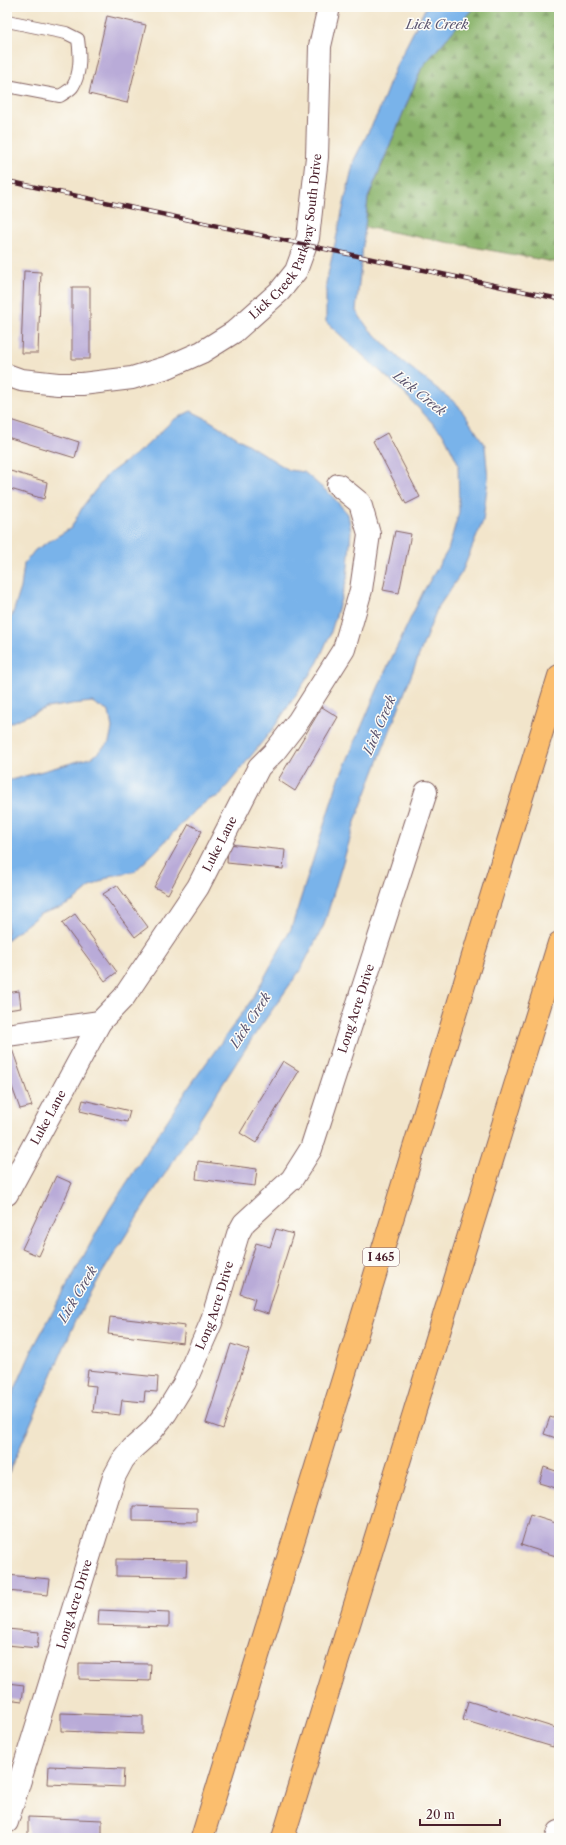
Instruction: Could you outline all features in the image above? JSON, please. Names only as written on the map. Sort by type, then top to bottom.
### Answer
[{"type":"highway","name":"I 465","points":[[202,1838],[559,676]]},
{"type":"highway","points":[[283,1838],[559,943]]},
{"type":"street","name":"Lick Creek Parkway South Drive","points":[[7,375],[21,380],[58,384],[88,384],[132,378],[180,363],[228,336],[280,291],[296,272],[308,238],[317,157],[320,46],[329,7]]},
{"type":"street","name":"Luke Lane","points":[[7,1194],[100,1022],[124,997],[198,886],[259,767],[275,751],[299,720],[344,649],[361,590],[369,534],[360,503],[338,485]]},
{"type":"street","name":"Long Acre Drive","points":[[7,1822],[114,1477],[123,1460],[132,1449],[151,1432],[166,1413],[186,1382],[210,1323],[238,1234],[244,1223],[292,1179],[312,1149],[426,792]]},
{"type":"street","points":[[7,1035],[100,1022]]},
{"type":"street","points":[[557,1838],[559,1832]]},
{"type":"lane","points":[[7,21],[66,33],[78,39],[80,50],[79,68],[73,86],[60,96],[7,86]]},
{"type":"green space","points":[[474,7],[559,7],[559,263],[365,227],[368,199],[422,67]]},
{"type":"water","name":"Lick Creek","points":[[426,7],[474,7],[422,67],[368,198],[356,311],[368,328],[402,361],[458,405],[485,445],[488,479],[483,521],[462,572],[437,609],[356,819],[324,925],[301,969],[253,1037],[101,1275],[76,1320],[7,1477],[7,1407],[34,1346],[109,1210],[189,1087],[253,998],[291,929],[337,784],[384,674],[423,592],[448,550],[459,512],[458,463],[444,435],[402,391],[326,322],[326,283],[354,160],[378,113],[397,64]]},
{"type":"water","points":[[191,411],[207,419],[289,470],[304,472],[332,496],[348,514],[351,531],[347,579],[331,632],[318,662],[275,726],[219,796],[208,800],[192,813],[135,871],[110,876],[89,888],[74,901],[62,907],[40,914],[7,940],[7,781],[93,757],[109,742],[112,728],[109,712],[92,702],[46,708],[7,724],[7,623],[12,616],[21,588],[24,564],[35,550],[71,528],[83,506],[107,475],[145,447],[173,420]]},
{"type":"building","points":[[107,16],[146,25],[127,103],[89,94]]},
{"type":"building","points":[[24,271],[41,272],[38,353],[21,353]]},
{"type":"building","points":[[72,287],[90,287],[90,359],[72,359]]},
{"type":"building","points":[[7,419],[79,442],[75,458],[7,437]]},
{"type":"building","points":[[387,433],[420,497],[406,504],[373,441]]},
{"type":"building","points":[[7,470],[47,482],[44,499],[7,488]]},
{"type":"building","points":[[395,531],[411,534],[399,593],[383,590]]},
{"type":"building","points":[[322,707],[338,717],[295,791],[278,780]]},
{"type":"building","points":[[189,824],[202,831],[168,894],[154,887]]},
{"type":"building","points":[[228,844],[285,850],[283,869],[227,863]]},
{"type":"building","points":[[117,885],[148,927],[135,937],[103,894]]},
{"type":"building","points":[[75,914],[117,972],[105,981],[62,923]]},
{"type":"building","points":[[19,991],[21,1008],[7,1010],[7,993]]},
{"type":"building","points":[[12,1049],[32,1106],[20,1109],[7,1073],[7,1051]]},
{"type":"building","points":[[283,1061],[299,1071],[256,1143],[240,1133]]},
{"type":"building","points":[[83,1100],[130,1111],[127,1122],[80,1111]]},
{"type":"building","points":[[198,1161],[257,1169],[255,1186],[196,1179]]},
{"type":"building","points":[[56,1176],[72,1183],[39,1256],[22,1249]]},
{"type":"building","points":[[276,1229],[293,1234],[268,1314],[252,1309],[255,1299],[240,1294],[256,1243],[270,1247]]},
{"type":"building","points":[[110,1317],[185,1326],[183,1343],[108,1334]]},
{"type":"building","points":[[231,1344],[249,1350],[223,1429],[206,1423]]},
{"type":"building","points":[[88,1370],[158,1377],[157,1392],[145,1391],[144,1402],[122,1400],[120,1415],[93,1412],[96,1386],[86,1385]]},
{"type":"building","points":[[550,1417],[559,1420],[559,1439],[544,1434]]},
{"type":"building","points":[[544,1467],[559,1472],[559,1489],[539,1483]]},
{"type":"building","points":[[133,1506],[197,1508],[197,1522],[133,1521]]},
{"type":"building","points":[[530,1515],[559,1524],[559,1557],[521,1545]]},
{"type":"building","points":[[116,1559],[187,1560],[186,1577],[116,1576]]},
{"type":"building","points":[[7,1575],[50,1579],[48,1595],[7,1591]]},
{"type":"building","points":[[99,1610],[169,1613],[169,1627],[98,1625]]},
{"type":"building","points":[[7,1629],[39,1632],[37,1648],[7,1645]]},
{"type":"building","points":[[79,1663],[151,1664],[150,1681],[79,1679]]},
{"type":"building","points":[[7,1683],[24,1685],[22,1701],[7,1699]]},
{"type":"building","points":[[468,1701],[559,1729],[553,1747],[463,1720]]},
{"type":"building","points":[[61,1713],[143,1716],[143,1734],[61,1731]]},
{"type":"building","points":[[7,1736],[9,1736],[8,1747],[7,1747]]},
{"type":"building","points":[[49,1766],[124,1769],[123,1787],[48,1784]]},
{"type":"building","points":[[28,1817],[102,1820],[102,1838],[28,1836]]},
{"type":"railway","points":[[7,181],[559,299]]}]
